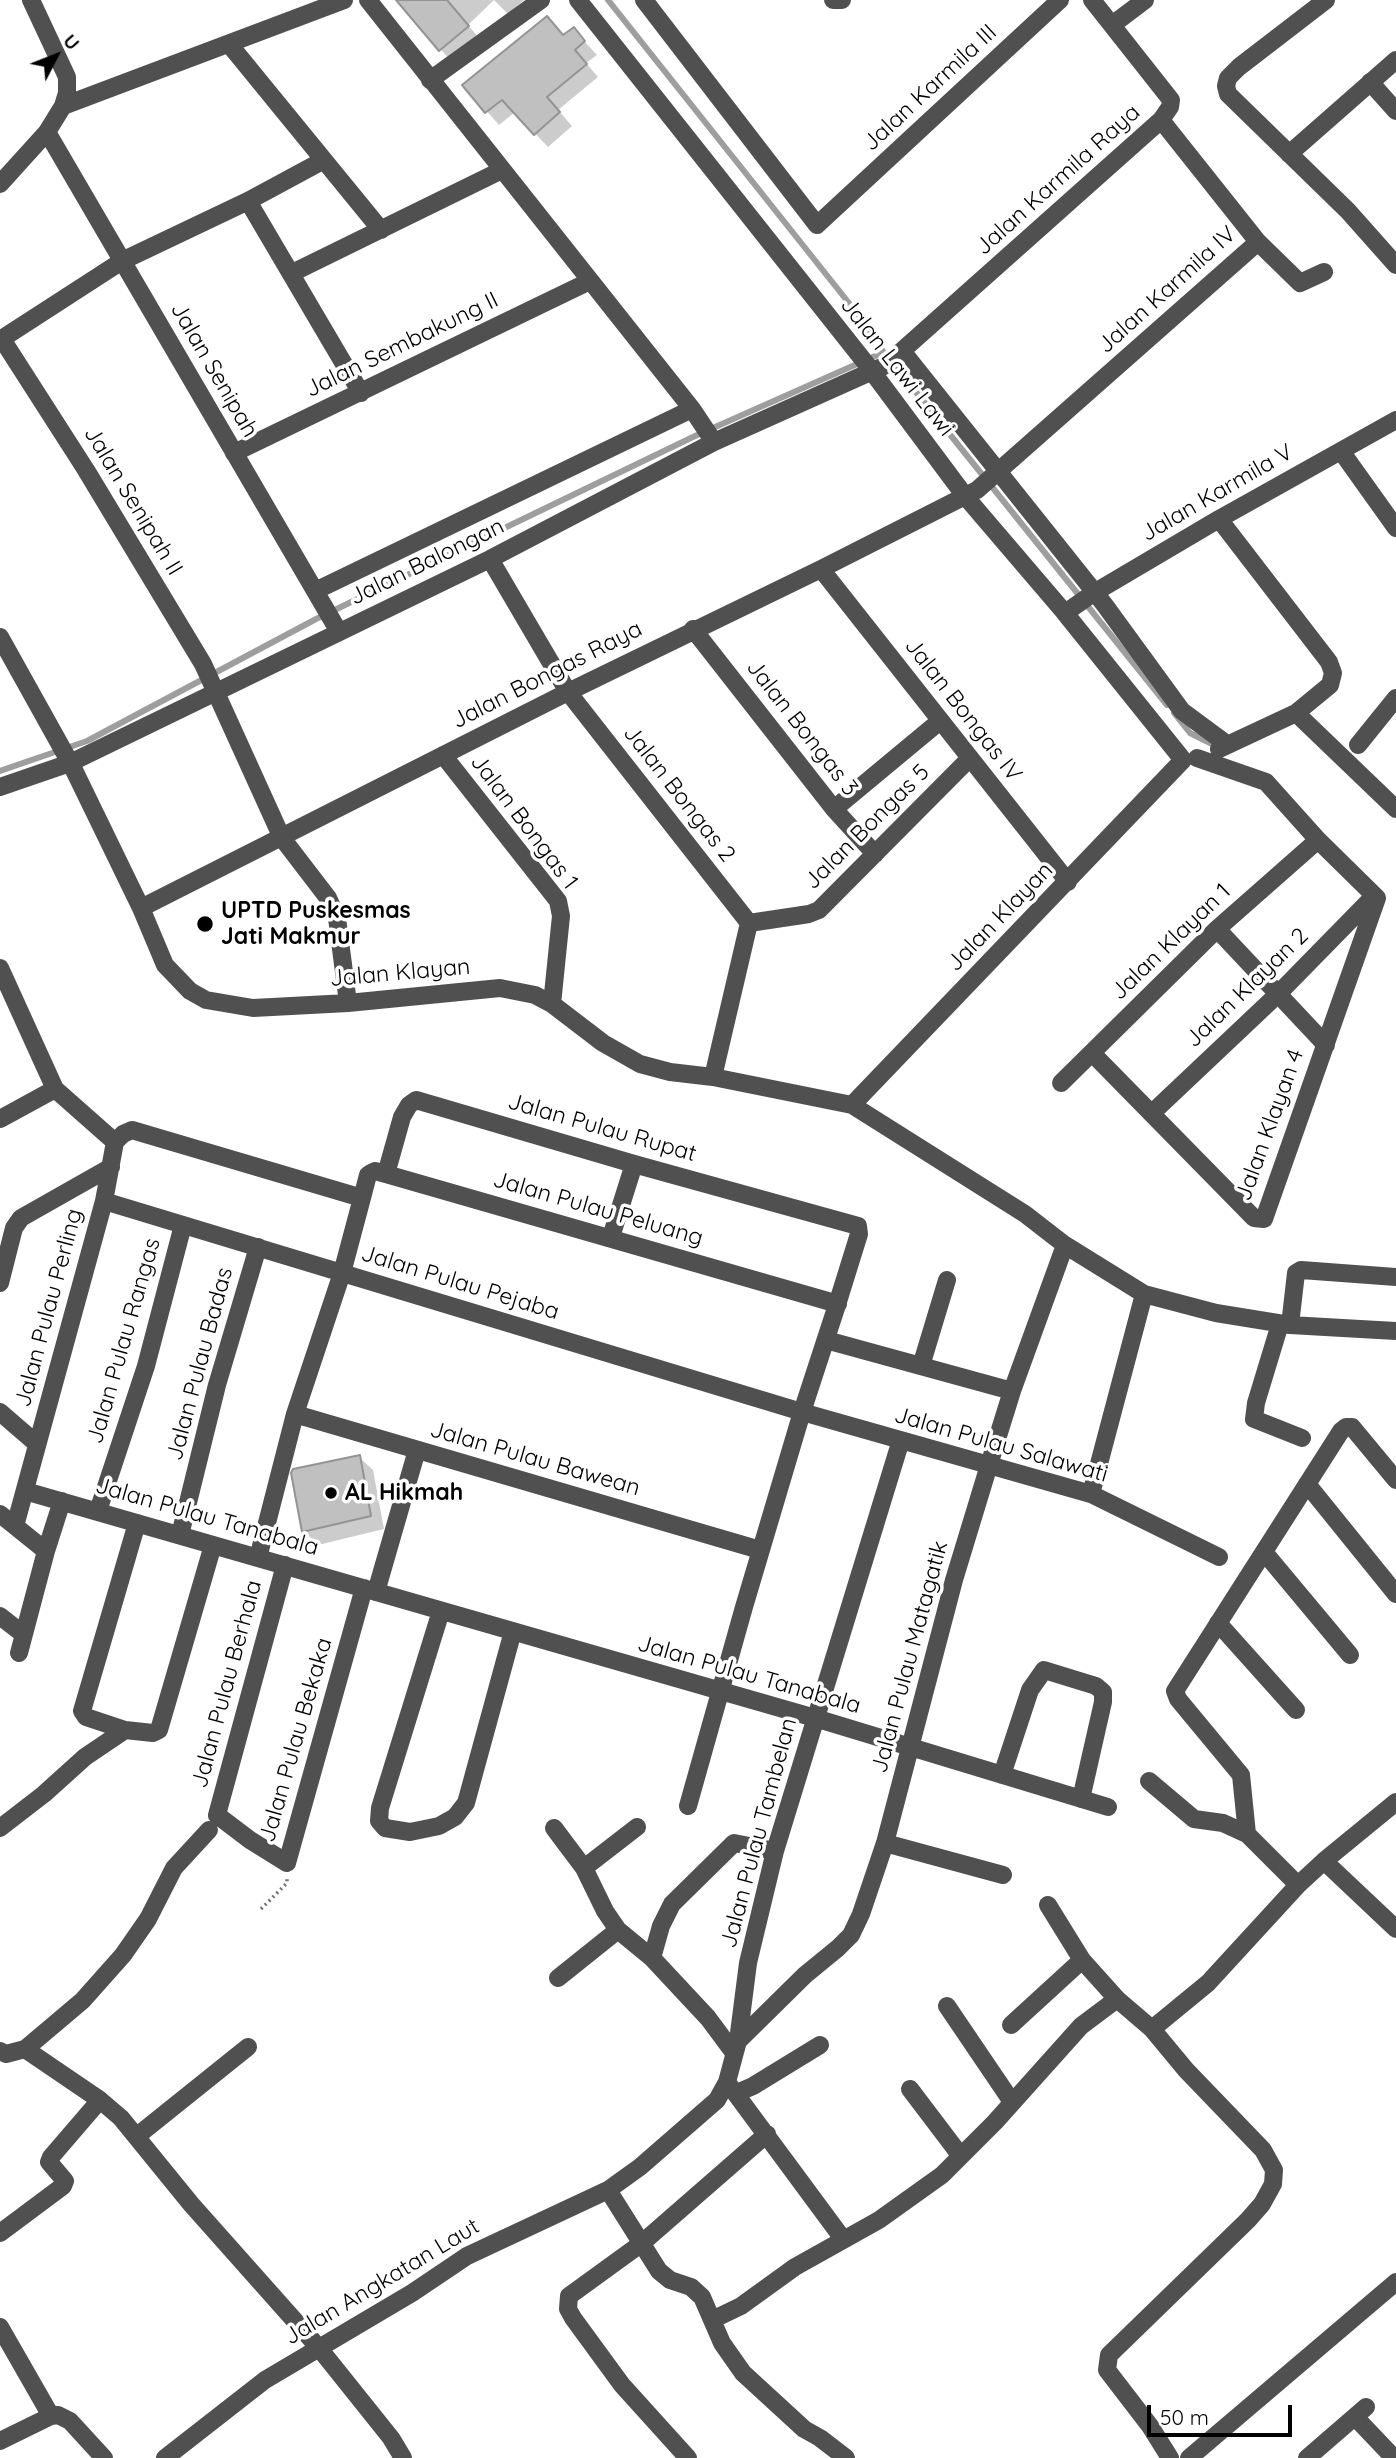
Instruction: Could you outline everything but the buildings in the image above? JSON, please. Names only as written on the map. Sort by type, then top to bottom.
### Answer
[{"type":"street","points":[[0,184],[47,132],[63,106],[67,93],[67,77],[31,0]]},
{"type":"street","points":[[63,106],[344,0]]},
{"type":"street","points":[[368,0],[696,414],[713,440]]},
{"type":"street","points":[[430,80],[541,0]]},
{"type":"street","name":"Jalan Lawi Lawi","points":[[578,0],[854,350],[885,363],[971,493],[1082,601],[1190,759]]},
{"type":"street","points":[[833,0],[842,0]]},
{"type":"street","name":"Jalan Karmila III","points":[[649,2],[817,225],[1060,0]]},
{"type":"street","name":"Jalan Karmila Raya","points":[[885,363],[1161,120],[1170,107],[1171,100],[1093,0]]},
{"type":"street","points":[[1112,25],[1144,0]]},
{"type":"street","points":[[1326,0],[1239,66],[1228,78],[1228,94],[1348,211],[1396,265]]},
{"type":"street","points":[[229,44],[381,230]]},
{"type":"street","points":[[1289,154],[1396,60]]},
{"type":"street","points":[[1370,82],[1396,111]]},
{"type":"street","name":"Jalan Karmila IV","points":[[971,493],[995,475],[1258,242],[1161,120]]},
{"type":"street","name":"Jalan Senipah","points":[[47,132],[336,625]]},
{"type":"street","points":[[1,339],[122,261],[248,201],[324,160]]},
{"type":"street","points":[[292,273],[502,170]]},
{"type":"street","points":[[248,201],[361,393]]},
{"type":"street","points":[[1258,242],[1300,283],[1324,272]]},
{"type":"street","name":"Jalan Sembakung II","points":[[234,453],[590,281]]},
{"type":"street","name":"Jalan Senipah II","points":[[1,339],[86,470],[203,664],[282,838],[328,898],[337,918],[348,1003]]},
{"type":"street","points":[[885,363],[995,475],[1082,601],[1182,711],[1228,745]]},
{"type":"street","name":"Jalan Balongan","points":[[0,787],[65,753],[214,687],[336,625],[490,559],[713,440],[885,363]]},
{"type":"street","points":[[317,594],[696,414]]},
{"type":"street","name":"Jalan Karmila V","points":[[1082,601],[1219,519],[1396,420]]},
{"type":"street","points":[[1341,451],[1396,528]]},
{"type":"street","name":"Jalan Bongas Raya","points":[[142,908],[693,629],[821,569],[971,493]]},
{"type":"street","points":[[1190,759],[1228,745],[1296,713],[1330,684],[1333,673],[1329,662],[1219,519]]},
{"type":"street","name":"Jalan Bongas 2","points":[[490,559],[568,692],[749,923]]},
{"type":"street","name":"Jalan Bongas IV","points":[[821,569],[1068,882]]},
{"type":"street","name":"Jalan Bongas 3","points":[[693,629],[834,809],[875,853]]},
{"type":"street","name":"Jalan Klayan","points":[[0,637],[65,753],[142,908],[165,965],[190,990],[206,1000],[253,1009],[500,988],[535,995],[552,1004],[603,1043],[640,1064],[670,1072],[713,1077],[852,1105],[1025,1214],[1065,1245],[1144,1294],[1216,1313],[1285,1325],[1396,1331]]},
{"type":"street","points":[[1358,745],[1396,698]]},
{"type":"street","points":[[1296,713],[1396,809]]},
{"type":"street","points":[[834,809],[940,720]]},
{"type":"street","name":"Jalan Bongas 1","points":[[443,755],[558,901],[561,916],[552,1004]]},
{"type":"street","name":"Jalan Bongas 5","points":[[749,923],[809,914],[819,910],[970,758]]},
{"type":"street","points":[[1190,759],[1266,782],[1375,899]]},
{"type":"street","name":"Jalan Klayan","points":[[852,1105],[1190,759]]},
{"type":"street","name":"Jalan Klayan 1","points":[[1060,1083],[1217,929],[1318,840]]},
{"type":"street","name":"Jalan Klayan 2","points":[[1152,1113],[1375,899]]},
{"type":"street","name":"Jalan Klayan 4","points":[[1092,1053],[1254,1218],[1264,1219],[1375,899]]},
{"type":"street","points":[[713,1077],[749,923]]},
{"type":"street","points":[[1217,929],[1326,1045]]},
{"type":"street","points":[[0,968],[55,1089],[116,1142],[123,1134],[132,1130],[362,1198]]},
{"type":"street","points":[[0,1119],[55,1089]]},
{"type":"street","name":"Jalan Pulau Rupat","points":[[386,1174],[402,1117],[409,1105],[416,1100],[853,1224],[858,1226],[859,1234],[838,1304]]},
{"type":"street","name":"Jalan Pulau Perling","points":[[15,1526],[104,1201],[116,1142]]},
{"type":"street","points":[[611,1237],[634,1164]]},
{"type":"street","points":[[0,1283],[14,1228],[21,1218],[111,1167]]},
{"type":"street","points":[[342,1273],[368,1175],[375,1171],[386,1174]]},
{"type":"street","name":"Jalan Pulau Peluang","points":[[386,1174],[838,1304]]},
{"type":"street","name":"Jalan Pulau Pejaba","points":[[104,1201],[802,1412]]},
{"type":"street","name":"Jalan Pulau Rangas","points":[[98,1511],[146,1366],[183,1225]]},
{"type":"street","name":"Jalan Pulau Matagatik","points":[[736,2047],[805,1975],[851,1935],[861,1914],[886,1843],[954,1580],[989,1464],[1012,1391],[1065,1245]]},
{"type":"street","name":"Jalan Pulau Badas","points":[[180,1535],[218,1385],[258,1247]]},
{"type":"street","points":[[1302,1438],[1254,1419],[1256,1403],[1285,1325],[1296,1273],[1301,1270],[1396,1277]]},
{"type":"street","name":"Jalan Pulau Berhala","points":[[258,1558],[295,1414],[342,1273]]},
{"type":"street","points":[[921,1366],[947,1279]]},
{"type":"street","points":[[1091,1494],[1144,1294]]},
{"type":"street","points":[[688,1806],[760,1550],[838,1304]]},
{"type":"street","points":[[826,1340],[1012,1391]]},
{"type":"street","points":[[0,1412],[37,1444]]},
{"type":"street","name":"Jalan Pulau Salawati","points":[[802,1412],[1091,1494],[1219,1557]]},
{"type":"street","name":"Jalan Pulau Bawean","points":[[295,1414],[760,1550]]},
{"type":"street","points":[[1247,1834],[1241,1775],[1178,1699],[1175,1691],[1346,1426],[1352,1427],[1396,1480]]},
{"type":"street","name":"Jalan Pulau Tambelan","points":[[736,2047],[748,1963],[775,1852],[901,1440]]},
{"type":"street","points":[[370,1590],[417,1450]]},
{"type":"street","points":[[1307,1484],[1396,1594]]},
{"type":"street","name":"Jalan Pulau Tanabala","points":[[25,1490],[815,1718],[1108,1807]]},
{"type":"street","points":[[19,1653],[62,1501]]},
{"type":"street","points":[[0,1514],[46,1551]]},
{"type":"street","points":[[137,1523],[82,1711],[86,1717],[125,1730],[153,1733],[159,1730],[213,1545]]},
{"type":"street","points":[[1264,1552],[1350,1655]]},
{"type":"street","name":"Jalan Pulau Berhala","points":[[213,1822],[285,1565]]},
{"type":"street","name":"Jalan Pulau Bekaka","points":[[213,1822],[287,1863],[370,1590]]},
{"type":"street","points":[[441,1611],[380,1808],[379,1821],[385,1828],[410,1832],[439,1826],[455,1816],[466,1804],[513,1632]]},
{"type":"street","points":[[0,1616],[23,1634]]},
{"type":"street","points":[[1218,1623],[1296,1710]]},
{"type":"street","points":[[1002,1775],[1030,1690],[1044,1670],[1096,1686],[1103,1692],[1103,1702],[1080,1799]]},
{"type":"street","points":[[0,1828],[44,1794],[85,1757],[125,1730]]},
{"type":"street","points":[[1149,1781],[1194,1819],[1223,1823],[1247,1834],[1298,1885]]},
{"type":"street","points":[[1152,2029],[1208,1983],[1298,1885],[1396,1802]]},
{"type":"street","points":[[0,2051],[6,2054],[25,2049],[83,2000],[123,1955],[148,1919],[174,1868],[213,1822]]},
{"type":"street","points":[[584,1868],[637,1827]]},
{"type":"street","points":[[554,1828],[584,1868],[605,1911],[618,1930],[652,1958],[736,2047]]},
{"type":"street","points":[[652,1958],[661,1926],[673,1904],[734,1843],[775,1852]]},
{"type":"street","points":[[886,1843],[1003,1875]]},
{"type":"street","points":[[1324,1861],[1396,1929]]},
{"type":"street","points":[[1048,1905],[1082,1960],[1117,1999],[1152,2029],[1186,2070],[1263,2150],[1274,2170],[1273,2184],[1255,2212],[1110,2355],[1107,2370],[1150,2426],[1170,2458]]},
{"type":"street","points":[[558,1978],[618,1930]]},
{"type":"street","points":[[1011,2025],[1082,1960]]},
{"type":"street","points":[[712,2320],[741,2306],[795,2267],[880,2220],[942,2175],[995,2122],[1080,2026],[1117,1999]]},
{"type":"street","points":[[947,2006],[1012,2102]]},
{"type":"street","points":[[732,2087],[753,2086],[820,2045]]},
{"type":"street","points":[[137,2136],[248,2046]]},
{"type":"street","name":"Jalan Angkatan Laut","points":[[165,2458],[265,2380],[412,2293],[467,2256],[608,2190],[689,2127],[732,2087],[736,2047]]},
{"type":"street","points":[[25,2049],[100,2100],[121,2118],[191,2204],[318,2348],[391,2438],[403,2458]]},
{"type":"street","points":[[732,2087],[843,2239]]},
{"type":"street","points":[[910,2089],[960,2155]]},
{"type":"street","points":[[0,2233],[63,2186],[65,2181],[49,2162],[51,2157],[100,2100]]},
{"type":"street","points":[[688,2458],[622,2385],[568,2309],[569,2296],[642,2243],[767,2134]]},
{"type":"street","points":[[608,2190],[659,2272],[670,2280],[691,2287],[702,2297],[722,2343],[743,2373],[804,2429],[845,2458]]},
{"type":"street","points":[[1189,2458],[1396,2282]]},
{"type":"street","points":[[0,2327],[51,2416]]},
{"type":"street","points":[[1307,2458],[1361,2412],[1394,2458]]},
{"type":"street","points":[[0,2441],[58,2415],[69,2421],[104,2458]]},
{"type":"path","points":[[261,1909],[287,1883],[287,1863]]},
{"type":"waterway","points":[[608,0],[860,317],[884,353]]},
{"type":"waterway","points":[[0,771],[87,741],[316,619],[695,436],[884,352]]},
{"type":"waterway","points":[[891,361],[1167,705]]},
{"type":"waterway","points":[[1174,713],[1190,733],[1212,744]]},
{"type":"place","name":"UPTD Puskesmas Jati Makmur","points":[[205,924]]},
{"type":"place","name":"AL Hikmah","points":[[331,1493]]}]
